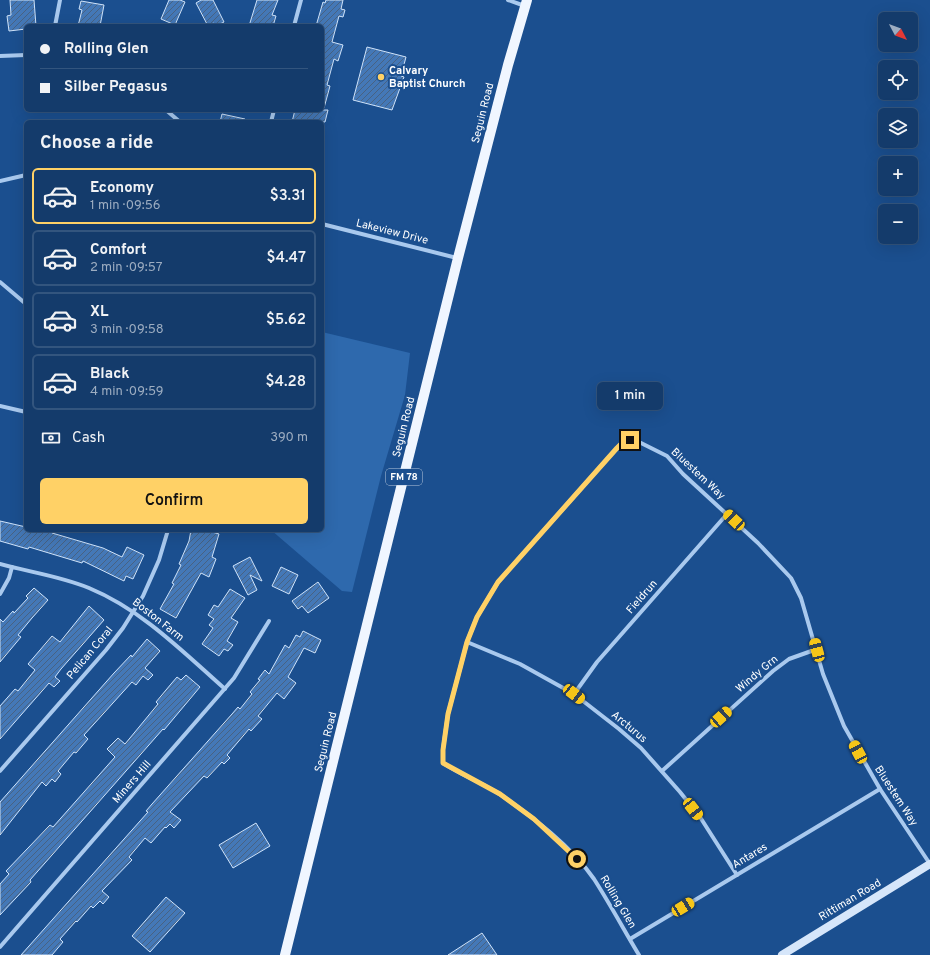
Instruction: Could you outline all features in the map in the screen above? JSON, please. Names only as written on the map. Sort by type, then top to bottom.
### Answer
[{"type":"main road","name":"Seguin Road","points":[[286,955],[458,258],[508,65],[526,3]]},
{"type":"main road","name":"Rittiman Road","points":[[782,955],[930,864]]},
{"type":"street","points":[[55,24],[60,0]]},
{"type":"street","points":[[294,24],[300,0]]},
{"type":"street","points":[[508,0],[526,3]]},
{"type":"street","points":[[0,56],[24,56]]},
{"type":"street","points":[[168,112],[178,120]]},
{"type":"street","points":[[0,181],[7,178],[24,175]]},
{"type":"street","name":"Lakeview Drive","points":[[324,224],[458,258]]},
{"type":"street","points":[[0,282],[24,302]]},
{"type":"street","points":[[0,406],[24,412]]},
{"type":"street","name":"Bluestem Way","points":[[467,642],[477,617],[498,582],[617,448],[623,442],[630,440],[647,445],[667,456],[683,474],[758,542],[791,578],[801,598],[823,674],[844,726],[880,789],[930,864]]},
{"type":"street","name":"Fieldrun","points":[[574,694],[597,662],[727,514]]},
{"type":"street","name":"Pelican Coral","points":[[0,771],[106,650],[134,611],[151,578],[167,532]]},
{"type":"street","name":"Boston Farm","points":[[0,564],[82,585],[110,597],[134,611],[156,627],[225,689]]},
{"type":"street","points":[[0,594],[9,578],[12,567]]},
{"type":"street","name":"Miners Hill","points":[[0,947],[225,689],[242,668],[269,621]]},
{"type":"street","name":"Arcturus","points":[[467,642],[520,664],[574,694],[619,729],[662,771],[700,817],[737,875]]},
{"type":"street","name":"Rolling Glen","points":[[467,642],[448,714],[443,750],[443,763],[500,794],[534,819],[568,850],[593,878],[639,955]]},
{"type":"street","name":"Windy Grn","points":[[662,771],[789,658],[817,650]]},
{"type":"street","name":"Antares","points":[[630,939],[880,789]]},
{"type":"shaded area","points":[[324,332],[410,353],[405,395],[381,476],[352,592],[342,591],[273,532],[324,532]]},
{"type":"building","points":[[10,0],[34,0],[36,24],[24,24],[24,29],[9,31],[7,16],[11,15]]},
{"type":"building","points":[[169,0],[180,0],[185,2],[175,24],[161,19]]},
{"type":"building","points":[[201,0],[213,0],[224,22],[220,24],[207,24],[196,3]]},
{"type":"building","points":[[257,0],[278,0],[272,15],[276,16],[274,24],[250,24]]},
{"type":"building","points":[[326,0],[343,0],[341,9],[345,10],[343,17],[339,16],[332,42],[343,45],[338,61],[334,59],[327,85],[330,86],[324,108],[324,24],[317,24],[323,2],[325,3]]},
{"type":"building","points":[[81,1],[104,5],[100,24],[78,24],[82,10],[79,9]]},
{"type":"building","points":[[367,47],[406,57],[401,76],[404,77],[392,110],[353,100]]},
{"type":"building","points":[[324,110],[328,110],[325,122],[324,120],[292,120],[294,112],[324,112]]},
{"type":"building","points":[[222,114],[245,119],[245,120],[220,120]]},
{"type":"building","points":[[0,521],[24,527],[24,532],[52,532],[103,548],[122,557],[127,547],[144,555],[133,579],[126,576],[124,581],[83,561],[82,563],[29,547],[28,549],[0,541]]},
{"type":"building","points":[[191,532],[212,532],[219,534],[212,557],[216,559],[209,577],[201,573],[176,618],[160,609],[174,584],[172,583],[181,565],[179,564],[189,541]]},
{"type":"building","points":[[250,557],[262,581],[250,575],[257,590],[248,595],[233,566]]},
{"type":"building","points":[[281,567],[298,575],[289,594],[272,586]]},
{"type":"building","points":[[318,582],[329,598],[308,613],[302,606],[298,609],[292,601]]},
{"type":"building","points":[[34,588],[48,600],[18,635],[21,637],[0,662],[0,619],[3,622],[13,611],[14,613],[28,598],[26,596]]},
{"type":"building","points":[[230,589],[245,598],[231,618],[238,622],[227,641],[233,645],[228,651],[224,649],[219,656],[202,644],[213,628],[209,625],[214,619],[208,615],[214,605],[218,607]]},
{"type":"building","points":[[89,606],[104,620],[55,677],[60,681],[54,687],[49,683],[0,739],[0,706],[15,689],[18,691],[35,670],[28,664],[52,636],[60,642]]},
{"type":"building","points":[[303,631],[321,640],[315,653],[304,648],[288,677],[296,683],[284,699],[277,693],[258,716],[262,719],[251,731],[249,729],[227,755],[230,758],[224,764],[222,762],[207,778],[204,776],[170,812],[181,820],[174,828],[170,824],[166,828],[165,827],[151,843],[145,838],[129,857],[132,860],[102,891],[109,897],[103,904],[100,901],[93,908],[91,906],[77,922],[76,921],[60,939],[63,942],[52,955],[21,955],[148,812],[146,811],[238,707],[240,709],[252,694],[250,692],[260,680],[258,679],[265,670],[269,674],[285,645],[289,648],[296,635],[300,637]]},
{"type":"building","points":[[147,639],[160,651],[145,668],[153,675],[148,680],[143,676],[136,685],[132,682],[84,735],[88,739],[76,753],[74,752],[58,771],[61,774],[55,782],[52,779],[46,786],[42,782],[0,835],[0,802],[114,673],[131,655],[132,657]]},
{"type":"building","points":[[186,675],[200,687],[164,730],[163,729],[30,880],[31,882],[0,915],[0,884],[9,874],[6,871],[50,825],[53,827],[115,757],[107,749],[118,738],[125,744],[158,704],[156,702],[177,677],[181,680]]},
{"type":"building","points":[[256,823],[270,846],[233,868],[219,845]]},
{"type":"building","points":[[166,897],[185,913],[150,952],[132,936]]},
{"type":"building","points":[[482,933],[497,955],[448,955]]},
{"type":"place","name":"Calvary Baptist Church","points":[[381,77]]},
{"type":"route","points":[[577,859],[534,819],[500,794],[456,772],[443,763],[443,750],[448,714],[467,642],[477,617],[498,582],[617,448],[623,442],[630,440]]}]
